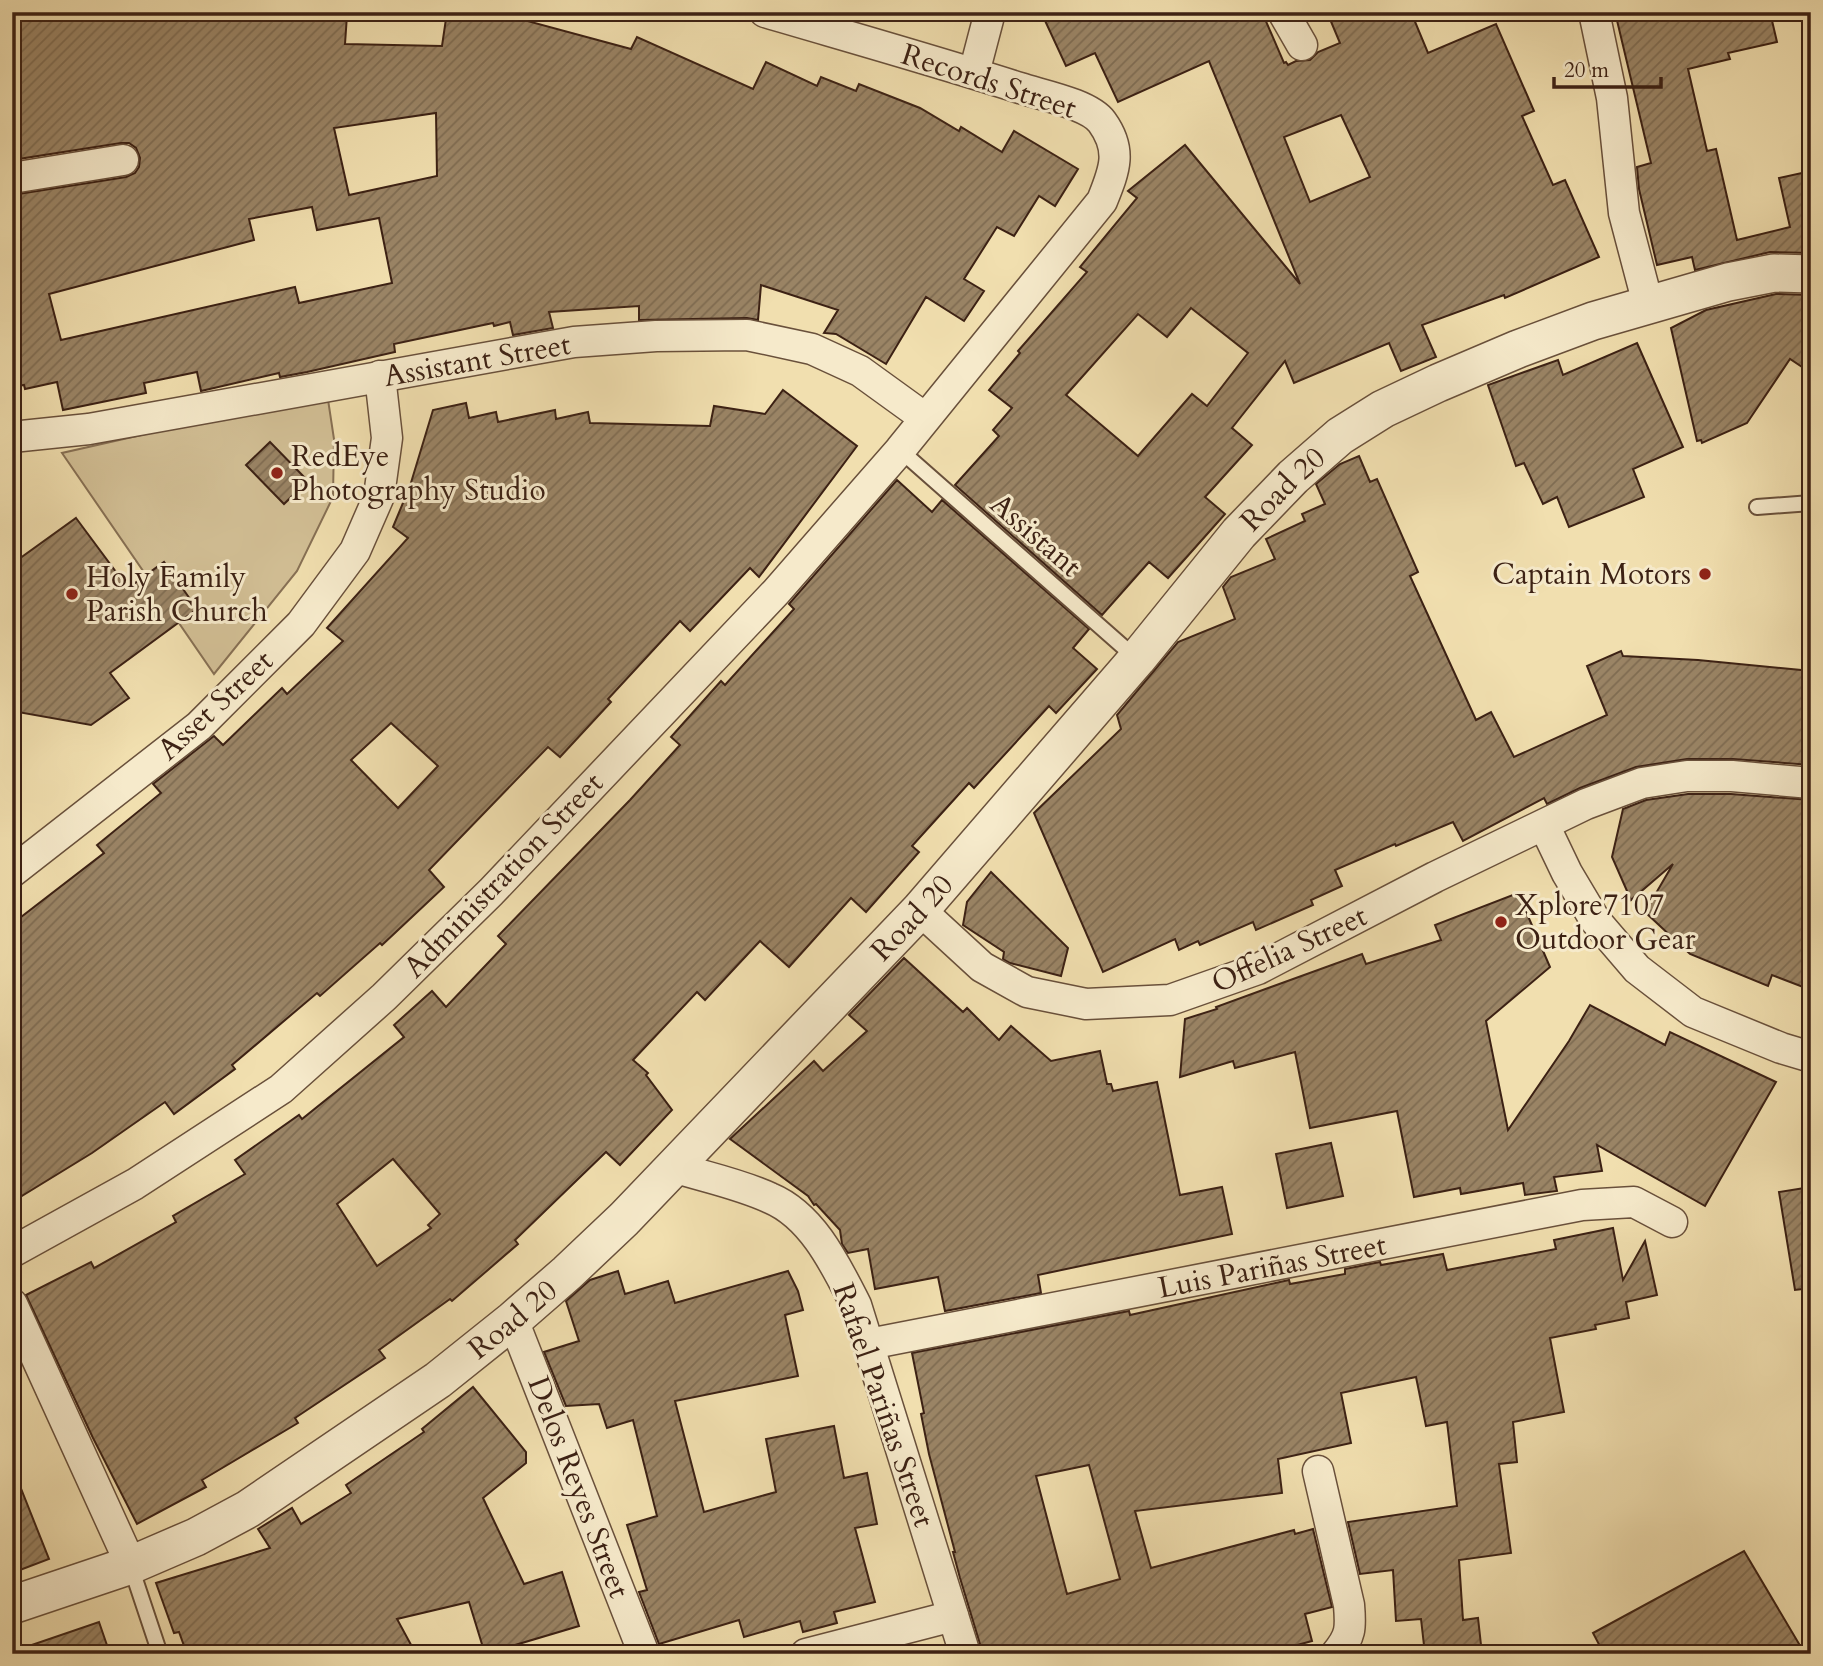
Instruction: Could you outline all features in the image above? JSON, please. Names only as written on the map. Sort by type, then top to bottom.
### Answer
[{"type":"street","name":"Records Street","points":[[765,12],[1077,106],[1100,119],[1115,143],[1114,171],[1102,201],[925,418]]},
{"type":"street","points":[[974,73],[990,12]]},
{"type":"street","points":[[1283,12],[1302,45]]},
{"type":"street","points":[[1594,12],[1612,98],[1624,213],[1648,304]]},
{"type":"street","points":[[12,178],[123,160]]},
{"type":"street","name":"Road 20","points":[[12,1605],[131,1565],[196,1537],[258,1502],[438,1380],[513,1320],[614,1228],[920,910],[1137,659],[1239,533],[1293,477],[1340,436],[1383,409],[1531,344],[1648,304],[1728,282],[1774,273],[1811,274]]},
{"type":"street","name":"Assistant Street","points":[[12,437],[89,429],[574,342],[656,336],[747,335],[813,349],[860,371],[925,418]]},
{"type":"street","name":"Asset Street","points":[[12,872],[199,726],[301,624],[355,551],[379,496],[387,438],[380,376]]},
{"type":"street","name":"Administration Street","points":[[12,1252],[135,1184],[281,1089],[384,997],[491,892],[776,592],[925,418]]},
{"type":"street","name":"Offelia Street","points":[[920,910],[982,967],[1027,992],[1086,1004],[1170,1000],[1258,970],[1435,877],[1586,804],[1642,783],[1687,776],[1732,776],[1811,783]]},
{"type":"street","points":[[1544,825],[1567,873],[1595,920],[1637,969],[1693,1012],[1780,1048],[1811,1057]]},
{"type":"street","name":"Rafael Pariñas Street","points":[[673,1167],[772,1198],[799,1217],[832,1259],[856,1304],[965,1654]]},
{"type":"street","name":"Luis Pariñas Street","points":[[869,1344],[1582,1205],[1634,1202],[1672,1222]]},
{"type":"street","points":[[12,1304],[131,1565]]},
{"type":"street","name":"Delos Reyes Street","points":[[513,1320],[644,1654]]},
{"type":"street","points":[[1318,1471],[1352,1628],[1336,1654]]},
{"type":"street","points":[[806,1654],[953,1616]]},
{"type":"lane","name":"Assistant","points":[[900,450],[1137,659]]},
{"type":"lane","points":[[1757,507],[1811,503]]},
{"type":"lane","points":[[131,1565],[160,1654]]},
{"type":"shaded area","points":[[327,393],[334,439],[333,497],[297,571],[214,674],[62,453]]},
{"type":"building","points":[[12,12],[310,12],[347,15],[345,44],[442,46],[447,12],[494,12],[631,49],[637,37],[753,89],[766,62],[817,86],[821,77],[856,91],[859,84],[920,108],[959,131],[961,127],[1002,152],[1014,131],[1078,169],[1055,206],[1039,196],[1014,236],[997,227],[964,279],[984,291],[964,321],[926,297],[886,364],[836,334],[824,333],[838,310],[761,285],[758,320],[639,320],[639,306],[549,312],[553,328],[513,335],[510,322],[494,326],[493,323],[394,344],[395,352],[280,377],[279,373],[201,391],[197,372],[144,383],[146,393],[63,410],[57,382],[25,389],[24,385],[12,387],[12,195],[126,177],[135,173],[140,158],[136,148],[129,143],[121,143],[12,160]],"holes":[[[436,113],[437,176],[349,195],[334,128]],[[312,207],[317,230],[379,218],[392,283],[299,303],[295,287],[61,340],[49,294],[254,240],[249,219]]]},
{"type":"building","points":[[1041,12],[1262,12],[1284,63],[1288,65],[1296,61],[1310,60],[1318,52],[1340,43],[1327,12],[1411,12],[1428,53],[1496,24],[1534,111],[1522,116],[1553,185],[1565,180],[1599,257],[1505,298],[1504,295],[1422,325],[1436,357],[1401,371],[1389,343],[1294,383],[1285,361],[1232,428],[1252,445],[1205,497],[1225,514],[1168,578],[1149,562],[1102,615],[955,485],[999,436],[993,430],[1012,408],[989,390],[1020,353],[1018,351],[1087,272],[1080,267],[1137,198],[1128,191],[1185,145],[1300,284],[1209,61],[1118,102],[1095,53],[1066,66]],"holes":[[[1341,115],[1370,177],[1310,202],[1284,137]],[[1191,308],[1248,353],[1207,406],[1192,394],[1138,456],[1066,395],[1138,314],[1167,337]]]},
{"type":"building","points":[[1615,12],[1770,12],[1777,42],[1728,53],[1730,59],[1688,69],[1707,151],[1716,149],[1737,240],[1790,227],[1779,178],[1811,171],[1811,253],[1770,252],[1695,270],[1692,257],[1657,265],[1639,189],[1637,167],[1651,163]]},
{"type":"building","points":[[1776,294],[1811,295],[1811,373],[1790,359],[1747,423],[1702,443],[1701,440],[1697,441],[1671,328],[1706,310]]},
{"type":"building","points":[[1637,343],[1683,447],[1633,469],[1644,497],[1569,527],[1557,497],[1543,504],[1524,463],[1516,466],[1488,385],[1558,360],[1563,375]]},
{"type":"building","points":[[783,390],[857,446],[759,577],[750,568],[690,631],[680,621],[608,699],[611,702],[560,757],[548,747],[429,870],[444,887],[382,945],[380,943],[320,996],[317,993],[232,1065],[235,1069],[174,1114],[165,1102],[92,1153],[12,1202],[12,924],[104,853],[97,845],[161,793],[153,784],[214,736],[223,745],[282,688],[287,694],[343,641],[327,628],[408,538],[393,527],[410,486],[433,410],[466,403],[469,418],[496,412],[498,422],[555,410],[556,419],[588,412],[590,423],[710,426],[714,406],[765,414]],"holes":[[[391,723],[438,766],[398,808],[351,760]]]},
{"type":"building","name":"RedEye Photography Studio","points":[[270,442],[308,481],[284,504],[246,465]]},
{"type":"building","points":[[1359,456],[1370,482],[1377,479],[1418,572],[1410,576],[1476,720],[1491,712],[1514,757],[1607,715],[1587,666],[1621,651],[1623,656],[1811,671],[1811,765],[1733,759],[1687,759],[1636,767],[1580,788],[1547,804],[1544,798],[1463,841],[1453,822],[1396,846],[1395,844],[1335,870],[1342,886],[1311,900],[1313,905],[1256,930],[1253,922],[1200,945],[1198,941],[1179,950],[1175,939],[1103,972],[1034,813],[1121,729],[1117,715],[1178,642],[1235,619],[1223,587],[1231,577],[1275,559],[1266,539],[1305,521],[1302,514],[1325,504],[1316,484],[1340,464]]},
{"type":"building","points":[[897,480],[932,512],[942,500],[1089,629],[1073,648],[1097,669],[1056,713],[1049,706],[974,788],[969,783],[912,846],[919,852],[866,912],[851,898],[789,967],[760,941],[705,1000],[697,992],[633,1060],[648,1073],[646,1075],[672,1110],[620,1165],[606,1152],[515,1240],[518,1244],[452,1301],[450,1299],[379,1350],[385,1358],[295,1418],[298,1423],[202,1480],[206,1487],[137,1524],[26,1295],[91,1262],[94,1268],[176,1222],[173,1216],[245,1174],[235,1160],[299,1115],[302,1119],[404,1037],[394,1025],[432,991],[446,1007],[506,944],[498,936],[680,745],[671,737],[721,681],[725,685],[794,609],[789,604]],"holes":[[[393,1159],[440,1214],[428,1225],[431,1228],[377,1266],[337,1204]]]},
{"type":"building","name":"Holy Family Parish Church","points":[[76,518],[128,588],[164,562],[197,609],[110,673],[129,698],[91,725],[12,711],[12,564]]},
{"type":"building","points":[[1688,794],[1811,800],[1811,990],[1772,975],[1768,986],[1690,954],[1645,912],[1673,864],[1631,900],[1612,857],[1623,809],[1646,800]]},
{"type":"building","points":[[991,872],[1068,948],[1061,976],[1010,963],[1003,959],[1004,952],[963,925],[967,902]]},
{"type":"building","points":[[1518,893],[1550,967],[1486,1021],[1508,1130],[1569,1041],[1590,1005],[1665,1045],[1670,1032],[1776,1082],[1705,1206],[1597,1145],[1602,1171],[1554,1177],[1557,1191],[1525,1195],[1523,1183],[1461,1194],[1460,1188],[1414,1197],[1397,1111],[1310,1128],[1295,1052],[1235,1068],[1233,1061],[1180,1077],[1185,1019],[1362,954],[1366,964],[1441,940],[1435,925]]},
{"type":"building","points":[[904,958],[963,1012],[967,1008],[999,1040],[1011,1026],[1051,1061],[1100,1051],[1107,1084],[1111,1084],[1113,1091],[1157,1082],[1180,1195],[1222,1187],[1232,1234],[1038,1275],[1041,1293],[945,1311],[938,1277],[875,1289],[868,1249],[848,1253],[842,1244],[840,1230],[808,1196],[730,1139],[814,1061],[823,1071],[867,1031],[849,1015]]},
{"type":"building","points":[[1331,1143],[1343,1196],[1287,1208],[1276,1154]]},
{"type":"building","points":[[1811,1187],[1811,1288],[1795,1290],[1779,1192]]},
{"type":"building","points":[[1613,1228],[1623,1280],[1645,1241],[1657,1295],[1626,1302],[1629,1318],[1595,1325],[1596,1329],[1550,1338],[1564,1412],[1513,1422],[1517,1462],[1499,1464],[1511,1553],[1459,1560],[1463,1620],[1478,1618],[1482,1654],[1425,1654],[1421,1619],[1396,1621],[1393,1570],[1360,1574],[1348,1522],[1457,1506],[1447,1422],[1426,1426],[1416,1377],[1341,1393],[1351,1443],[1278,1459],[1282,1493],[1135,1511],[1151,1568],[1294,1530],[1295,1534],[1313,1529],[1332,1607],[1305,1614],[1312,1641],[1264,1654],[983,1654],[960,1578],[929,1454],[912,1353],[1129,1311],[1130,1315],[1289,1280],[1290,1284],[1345,1274],[1345,1269],[1380,1262],[1381,1265],[1443,1254],[1447,1270],[1556,1249],[1554,1240]],"holes":[[[1089,1465],[1120,1579],[1067,1594],[1036,1476]]]},
{"type":"building","points":[[618,1271],[625,1294],[668,1281],[675,1303],[788,1271],[798,1291],[803,1310],[785,1315],[798,1376],[675,1401],[704,1512],[776,1492],[766,1439],[834,1426],[844,1478],[867,1473],[877,1524],[855,1528],[875,1602],[834,1612],[837,1623],[803,1632],[800,1621],[744,1637],[739,1620],[659,1644],[639,1592],[647,1590],[627,1525],[657,1516],[633,1420],[607,1428],[599,1404],[566,1406],[544,1352],[579,1341],[566,1301],[590,1280]]},
{"type":"building","points":[[473,1387],[526,1452],[526,1463],[483,1498],[524,1584],[562,1572],[579,1626],[485,1654],[469,1602],[397,1619],[416,1654],[187,1654],[179,1632],[174,1633],[156,1583],[270,1548],[258,1529],[292,1508],[301,1524],[351,1493],[346,1485],[424,1432],[422,1429]]},
{"type":"building","points":[[12,1471],[49,1559],[12,1573]]},
{"type":"building","points":[[1744,1551],[1805,1654],[1604,1654],[1593,1633]]},
{"type":"building","points":[[99,1622],[110,1654],[20,1654],[20,1649]]},
{"type":"place","name":"RedEye Photography Studio","points":[[277,473]]},
{"type":"place","name":"Captain Motors","points":[[1705,574]]},
{"type":"place","name":"Holy Family Parish Church","points":[[72,594]]},
{"type":"place","name":"Xplore7107 Outdoor Gear","points":[[1501,922]]}]
